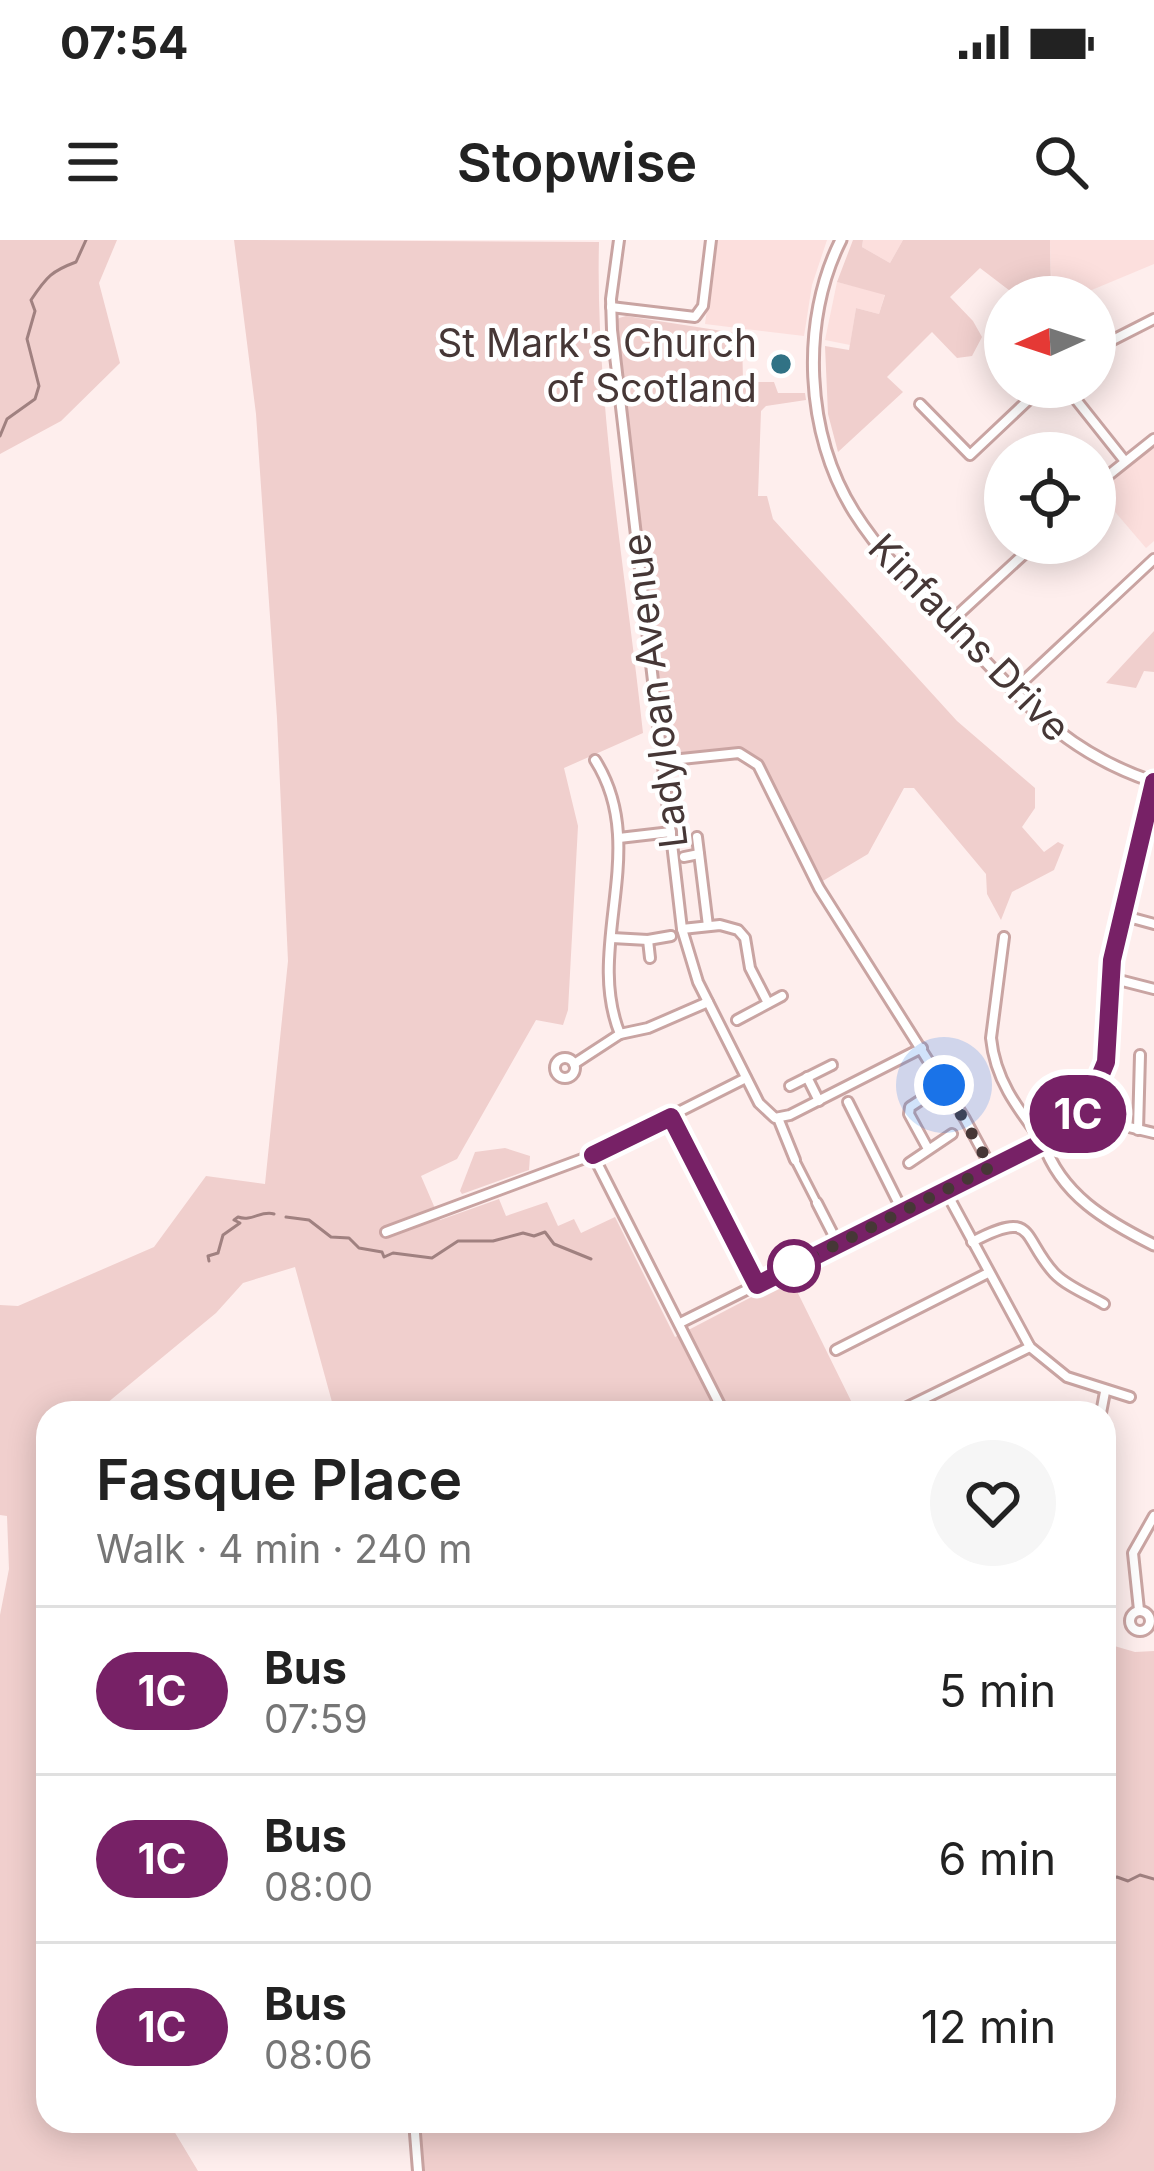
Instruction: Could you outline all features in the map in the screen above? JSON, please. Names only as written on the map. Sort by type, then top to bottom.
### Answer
[{"type":"street","name":"Ladyloan Avenue","points":[[619,240],[611,307],[682,929],[708,1002],[764,1111],[776,1118],[795,1160]]},
{"type":"street","points":[[611,307],[687,319],[697,316],[703,306],[711,240]]},
{"type":"street","name":"Kinfauns Drive","points":[[842,240],[825,284],[814,341],[816,401],[836,477],[857,517],[885,554],[1059,735],[1121,771],[1154,782]]},
{"type":"street","points":[[1116,338],[1154,319]]},
{"type":"street","points":[[920,404],[970,455],[1020,408]]},
{"type":"street","points":[[1083,408],[1124,460]]},
{"type":"street","points":[[1116,467],[1154,440]]},
{"type":"street","points":[[1014,690],[1154,559]]},
{"type":"street","points":[[950,623],[1013,564]]},
{"type":"street","points":[[662,761],[731,753],[752,759],[819,888],[922,1048],[991,1167]]},
{"type":"street","points":[[595,760],[611,797],[618,838],[608,987],[620,1034]]},
{"type":"street","points":[[680,1323],[1043,1142],[1088,1105],[1106,1062],[1120,914],[1154,782]]},
{"type":"street","points":[[618,838],[671,832]]},
{"type":"street","points":[[698,837],[708,926]]},
{"type":"street","points":[[684,856],[699,854]]},
{"type":"street","points":[[1120,914],[1154,924]]},
{"type":"street","points":[[682,929],[732,926],[745,938],[750,968],[768,1004]]},
{"type":"street","points":[[612,938],[670,936]]},
{"type":"street","points":[[1004,937],[991,1038],[992,1054],[1010,1097],[1043,1142],[1062,1181],[1095,1213],[1154,1245]]},
{"type":"street","points":[[648,940],[650,958]]},
{"type":"street","points":[[1111,978],[1154,988]]},
{"type":"street","points":[[737,1020],[782,996]]},
{"type":"street","points":[[574,1064],[620,1034],[648,1028],[708,1002]]},
{"type":"street","points":[[776,1118],[922,1048]]},
{"type":"street","points":[[1138,1130],[1140,1055]]},
{"type":"street","points":[[790,1086],[832,1065]]},
{"type":"street","points":[[386,1232],[593,1155],[746,1078]]},
{"type":"street","points":[[807,1078],[819,1101]]},
{"type":"street","points":[[1124,1084],[1139,1084]]},
{"type":"street","points":[[927,1148],[909,1114],[910,1107],[944,1085]]},
{"type":"street","points":[[848,1102],[903,1212]]},
{"type":"street","points":[[1088,1105],[1154,1133]]},
{"type":"street","points":[[671,1117],[757,1285]]},
{"type":"street","points":[[909,1162],[952,1134]]},
{"type":"street","points":[[593,1155],[718,1401]]},
{"type":"street","points":[[795,1160],[838,1244]]},
{"type":"street","points":[[945,1190],[1030,1347],[1067,1378],[1130,1397]]},
{"type":"street","points":[[972,1242],[997,1229],[1014,1227],[1029,1234],[1054,1274],[1104,1304]]},
{"type":"street","points":[[836,1350],[988,1273]]},
{"type":"street","points":[[920,1401],[1030,1347]]},
{"type":"street","points":[[1103,1401],[1105,1392]]},
{"type":"street","points":[[1139,1610],[1133,1553],[1154,1516]]},
{"type":"street","points":[[415,2133],[418,2171]]},
{"type":"shaded area","points":[[0,240],[117,240],[99,283],[120,363],[61,421],[0,454]]},
{"type":"shaded area","points":[[234,240],[599,242],[607,425],[643,733],[564,768],[578,826],[568,1010],[563,1025],[536,1020],[457,1159],[421,1176],[440,1220],[499,1199],[506,1216],[547,1202],[558,1226],[574,1219],[581,1233],[615,1217],[675,1337],[790,1277],[851,1401],[332,1401],[295,1267],[243,1283],[216,1313],[110,1401],[36,1401],[36,2133],[175,2133],[198,2171],[0,2171],[0,1615],[9,1569],[7,1516],[0,1515],[0,1305],[18,1306],[154,1247],[206,1176],[265,1184],[288,961],[256,414]]},
{"type":"shaded area","points":[[716,240],[827,240],[812,285],[804,336],[705,324]]},
{"type":"shaded area","points":[[853,240],[863,240],[862,247],[890,263],[903,240],[1050,240],[1051,276],[990,276],[980,268],[950,297],[982,337],[972,356],[957,358],[932,332],[887,377],[903,392],[838,452],[828,414],[825,346],[849,350],[856,308],[879,314],[885,295],[837,282]]},
{"type":"shaded area","points":[[863,240],[903,240],[890,263],[862,247]]},
{"type":"shaded area","points":[[1050,240],[1154,240],[1154,264],[1116,280],[1116,276],[1051,276]]},
{"type":"shaded area","points":[[837,282],[885,294],[879,314],[856,308],[850,345],[825,340]]},
{"type":"shaded area","points":[[626,316],[742,334],[743,382],[774,382],[778,393],[805,393],[806,400],[766,406],[761,411],[758,496],[767,496],[773,519],[957,721],[1035,788],[1035,808],[1022,827],[1044,852],[1058,842],[1064,845],[1054,870],[1012,892],[1001,920],[987,894],[986,874],[914,788],[904,788],[868,854],[821,882],[761,760],[741,749],[676,755],[667,750],[615,325]]},
{"type":"shaded area","points":[[1154,448],[1154,541],[1146,548],[1116,513],[1116,475]]},
{"type":"shaded area","points":[[1154,631],[1154,672],[1144,671],[1136,688],[1106,683]]},
{"type":"shaded area","points":[[505,1148],[530,1156],[529,1170],[462,1194],[475,1152]]},
{"type":"shaded area","points":[[1116,1646],[1154,1651],[1154,2171],[414,2171],[412,2133],[1116,2133]]},
{"type":"waterway","points":[[0,436],[7,419],[35,399],[39,386],[27,339],[35,311],[31,300],[51,275],[76,262],[86,240]]},
{"type":"waterway","points":[[209,1261],[208,1256],[218,1253],[223,1235],[240,1223],[234,1220],[238,1217],[274,1214]]},
{"type":"waterway","points":[[286,1217],[309,1220],[331,1237],[349,1238],[359,1248],[382,1252],[384,1257],[393,1253],[432,1258],[458,1241],[493,1241],[545,1232],[554,1244],[591,1259]]},
{"type":"waterway","points":[[1116,1877],[1154,1879]]},
{"type":"bus line","name":"1C","points":[[593,1155],[671,1117],[757,1285],[1043,1142],[1088,1105],[1106,1062],[1112,960],[1154,782]]},
{"type":"place","name":"St Mark's Church of Scotland","points":[[781,364]]},
{"type":"route","points":[[794,1266],[991,1167],[944,1085]]}]
